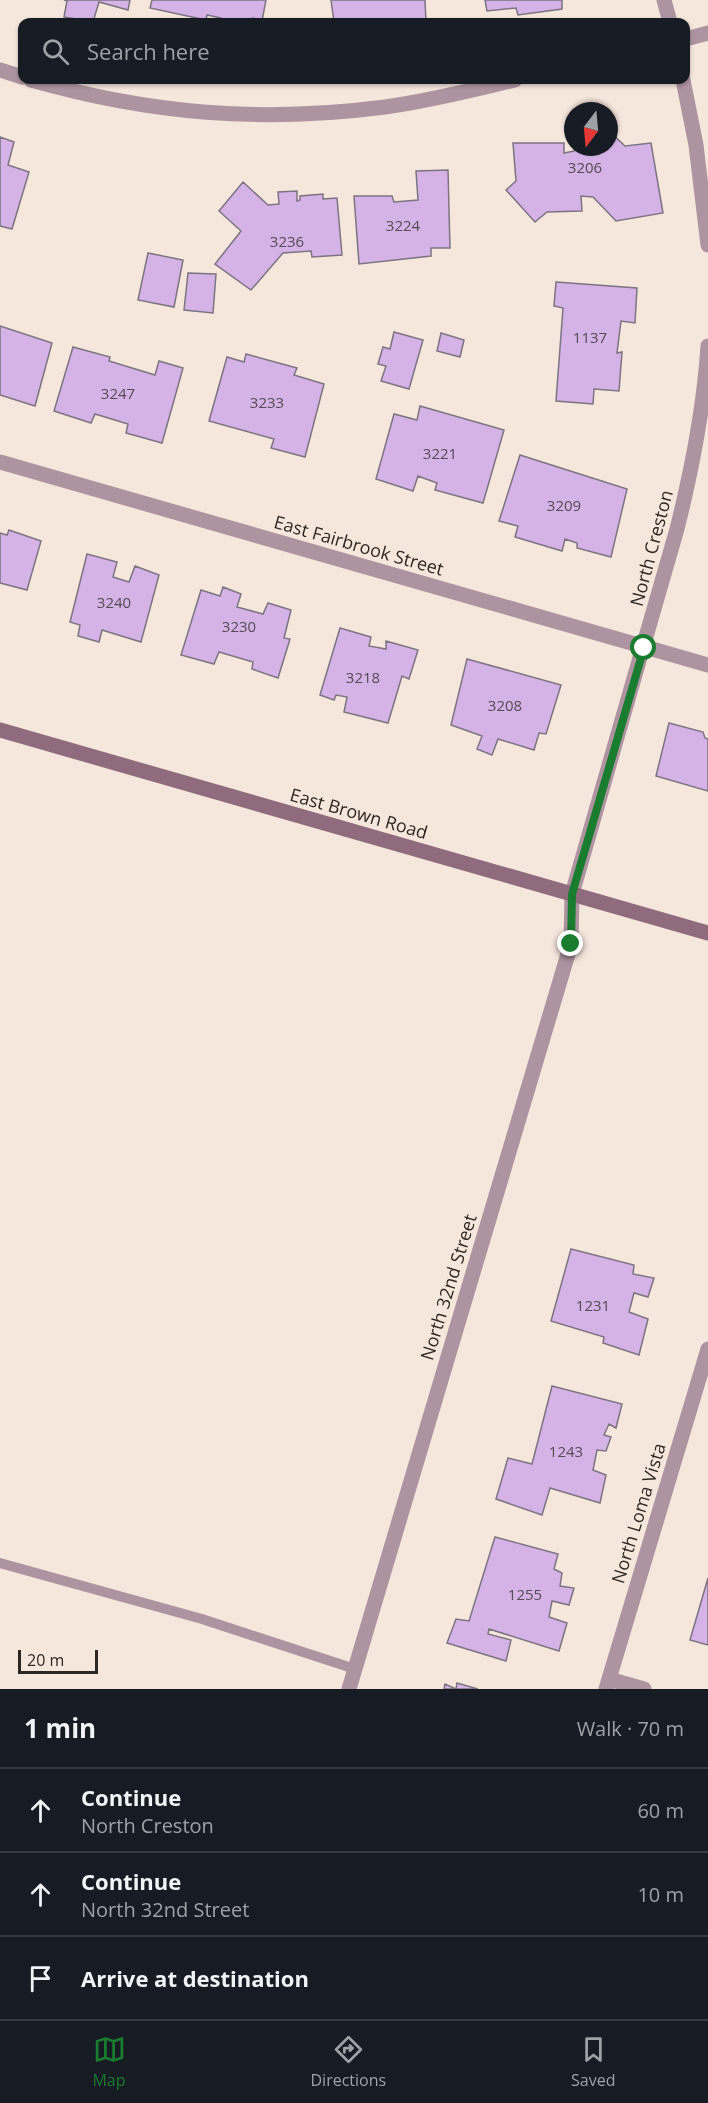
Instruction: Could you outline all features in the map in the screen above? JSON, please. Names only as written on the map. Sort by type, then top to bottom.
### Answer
[{"type":"main road","name":"East Brown Road","points":[[0,730],[708,933]]},
{"type":"street","points":[[664,0],[669,18]]},
{"type":"street","points":[[690,38],[708,33]]},
{"type":"street","points":[[0,70],[18,76]]},
{"type":"street","points":[[46,84],[100,98],[150,107],[247,115],[386,107],[435,99],[498,84]]},
{"type":"street","points":[[684,84],[696,145],[708,245]]},
{"type":"street","name":"North Creston","points":[[572,894],[644,648],[691,473],[700,422],[708,346]]},
{"type":"street","name":"East Fairbrook Street","points":[[0,462],[708,665]]},
{"type":"street","name":"North 32nd Street","points":[[349,1689],[571,944],[572,894]]},
{"type":"street","name":"North Loma Vista","points":[[608,1684],[708,1349]]},
{"type":"street","points":[[608,1684],[644,1689]]},
{"type":"lane","points":[[0,1563],[202,1619],[355,1669]]},
{"type":"building","points":[[64,0],[130,0],[128,10],[99,2],[94,18],[64,17],[67,1]]},
{"type":"building","points":[[152,0],[266,0],[263,18],[221,18],[207,15],[206,18],[197,18],[150,8]]},
{"type":"building","points":[[331,0],[425,0],[426,18],[333,18]]},
{"type":"building","points":[[485,0],[562,0],[562,9],[518,15],[516,8],[487,11]]},
{"type":"building","points":[[0,137],[14,142],[8,165],[29,172],[12,229],[0,226]]},
{"type":"building","points":[[618,139],[625,146],[651,143],[663,213],[616,221],[593,197],[581,196],[582,211],[547,212],[535,222],[506,190],[516,181],[513,143],[564,143],[564,156],[618,156]]},
{"type":"building","points":[[448,170],[450,248],[431,248],[431,256],[359,264],[354,196],[392,196],[394,202],[418,200],[416,171]]},
{"type":"building","points":[[243,182],[268,205],[279,204],[278,192],[297,191],[297,201],[300,200],[300,196],[323,194],[323,199],[337,198],[342,255],[312,257],[311,251],[283,253],[251,290],[215,264],[241,231],[219,211]]},
{"type":"building","points":[[148,253],[183,260],[174,307],[138,300]]},
{"type":"building","points":[[188,273],[216,274],[213,313],[184,310]]},
{"type":"building","points":[[556,282],[637,288],[635,323],[621,321],[617,353],[622,352],[619,391],[594,389],[593,404],[556,401],[563,308],[554,306]]},
{"type":"building","points":[[0,326],[52,343],[35,406],[0,395]]},
{"type":"building","points":[[394,332],[423,340],[409,389],[381,381],[386,366],[378,364],[383,347],[390,349]]},
{"type":"building","points":[[441,333],[464,340],[460,357],[437,351]]},
{"type":"building","points":[[73,347],[110,357],[109,361],[155,375],[159,361],[183,368],[162,443],[126,433],[128,424],[95,414],[91,423],[54,411]]},
{"type":"building","points":[[246,354],[297,368],[294,375],[324,384],[305,457],[271,448],[274,439],[209,421],[227,357],[244,362]]},
{"type":"building","points":[[420,406],[504,430],[483,503],[435,490],[437,483],[418,476],[413,491],[376,479],[394,414],[417,420]]},
{"type":"building","points":[[520,455],[627,489],[611,557],[577,548],[577,543],[565,539],[562,551],[515,537],[518,526],[499,521]]},
{"type":"building","points":[[9,530],[41,541],[27,590],[0,583],[0,533],[7,535]]},
{"type":"building","points":[[87,554],[117,562],[113,577],[129,582],[135,566],[159,575],[141,642],[102,630],[99,642],[78,636],[80,625],[70,622]]},
{"type":"building","points":[[223,587],[241,594],[237,607],[263,614],[268,603],[291,610],[284,638],[290,639],[278,678],[252,669],[253,662],[219,652],[214,664],[181,655],[201,590],[220,596]]},
{"type":"building","points":[[340,628],[371,637],[369,646],[386,649],[386,641],[418,650],[409,679],[402,676],[388,723],[344,712],[347,697],[336,695],[334,700],[320,695]]},
{"type":"building","points":[[467,659],[561,685],[546,734],[539,733],[534,750],[498,739],[492,755],[477,749],[482,736],[451,725]]},
{"type":"building","points":[[669,723],[703,732],[705,738],[708,739],[708,791],[656,776]]},
{"type":"building","points":[[571,1249],[634,1265],[633,1274],[654,1278],[648,1297],[634,1293],[629,1312],[648,1319],[639,1355],[603,1343],[604,1337],[551,1321]]},
{"type":"building","points":[[552,1386],[622,1404],[616,1428],[609,1424],[604,1435],[611,1437],[606,1451],[597,1450],[593,1470],[606,1475],[600,1503],[550,1488],[542,1515],[496,1499],[508,1458],[532,1464]]},
{"type":"building","points":[[495,1537],[558,1554],[554,1569],[562,1573],[560,1586],[574,1588],[569,1605],[552,1601],[549,1617],[567,1623],[559,1651],[489,1629],[488,1634],[511,1640],[506,1661],[447,1643],[456,1619],[469,1621]]},
{"type":"building","points":[[708,1578],[708,1645],[690,1640]]},
{"type":"building","points":[[457,1683],[478,1689],[456,1689]]},
{"type":"building","points":[[445,1684],[456,1689],[444,1689]]},
{"type":"route","points":[[571,944],[572,894],[644,648]]}]
